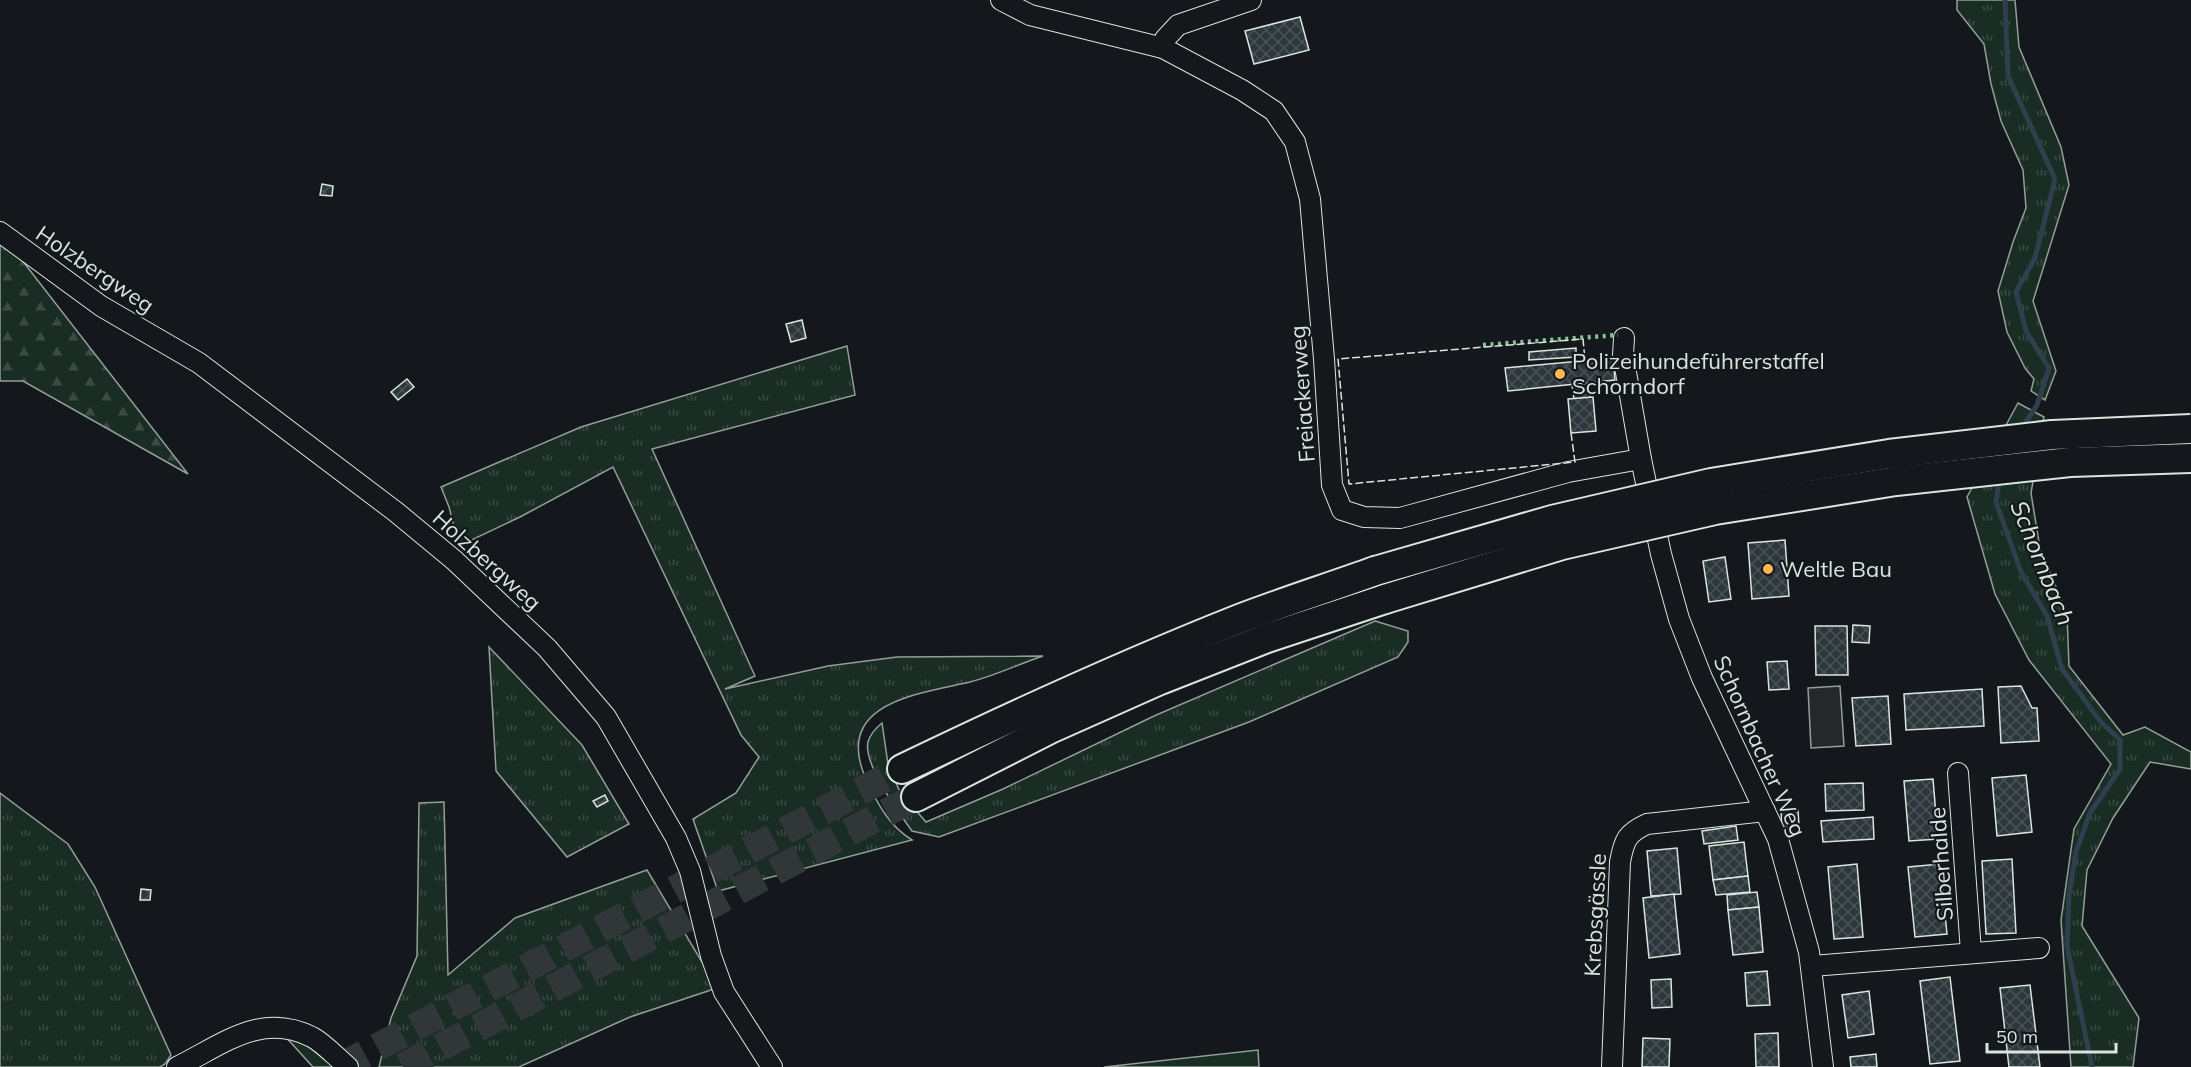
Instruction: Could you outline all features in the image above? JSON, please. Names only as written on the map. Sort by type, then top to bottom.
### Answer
[{"type":"highway","points":[[902,769],[1032,706],[1236,620],[1375,571],[1552,520],[1712,483],[1889,454],[2052,435],[2191,429]]},
{"type":"highway","points":[[916,797],[1050,729],[1160,680],[1267,638],[1384,599],[1562,545],[1716,510],[1896,481],[2070,462],[2191,458]]},
{"type":"street","points":[[1001,0],[1030,15],[1163,48],[1165,39],[1178,25],[1251,0]]},
{"type":"street","name":"Freiackerweg","points":[[1163,48],[1242,90],[1274,111],[1295,142],[1310,199],[1332,485],[1342,510],[1365,517],[1400,518],[1568,472],[1641,459]]},
{"type":"street","name":"Holzbergweg","points":[[0,232],[100,306],[199,363],[396,512],[454,560],[547,648],[606,717],[676,838],[690,871],[711,956],[724,992],[772,1067]]},
{"type":"street","points":[[1624,338],[1623,355],[1641,459]]},
{"type":"street","name":"Schornbacher Weg","points":[[1641,459],[1661,554],[1679,619],[1702,678],[1778,839],[1812,966],[1823,1067]]},
{"type":"street","name":"Silberhalde","points":[[1958,773],[1971,952]]},
{"type":"street","name":"Krebsgässle","points":[[1612,1067],[1620,862],[1623,845],[1632,831],[1647,824],[1765,811]]},
{"type":"street","name":"Silberhalde","points":[[1812,966],[2040,948]]},
{"type":"street","points":[[177,1067],[251,1029],[283,1027],[312,1038],[348,1067]]},
{"type":"green space","points":[[1957,0],[2015,0],[2019,47],[2061,147],[2069,185],[2033,301],[2056,371],[2045,400],[2031,391],[2034,379],[2025,368],[2007,332],[1998,291],[2026,208],[2023,170],[2001,121],[1984,44],[1957,10]]},
{"type":"green space","points":[[0,238],[11,246],[188,474],[23,381],[0,381]]},
{"type":"green space","points":[[847,346],[855,395],[652,449],[755,676],[725,689],[828,666],[897,657],[1043,656],[979,679],[905,698],[885,707],[870,718],[860,733],[859,754],[866,779],[890,821],[912,840],[718,891],[693,819],[736,793],[759,757],[741,735],[613,467],[520,517],[459,546],[449,507],[441,487],[581,427]]},
{"type":"green space","points":[[2018,403],[2044,417],[2031,493],[2040,548],[2067,614],[2069,666],[2123,735],[2145,727],[2191,752],[2191,769],[2150,762],[2113,818],[2087,870],[2082,926],[2139,1018],[2133,1067],[2071,1067],[2061,920],[2074,829],[2111,764],[2029,660],[1995,594],[1967,497]]},
{"type":"green space","points":[[1375,621],[1408,631],[1408,642],[1398,657],[1249,722],[939,837],[912,831],[883,788],[871,763],[868,742],[873,731],[882,723],[888,764],[900,792],[926,822],[1003,789],[1154,716]]},
{"type":"green space","points":[[489,647],[582,745],[629,824],[567,857],[496,771]]},
{"type":"green space","points":[[0,793],[68,844],[95,887],[171,1055],[160,1067],[0,1067]]},
{"type":"green space","points":[[444,802],[448,975],[515,918],[647,870],[708,972],[714,989],[630,1017],[519,1067],[379,1067],[391,1018],[417,956],[419,803]]},
{"type":"green space","points":[[283,1034],[309,1047],[334,1067],[313,1067]]},
{"type":"green space","points":[[1258,1050],[1259,1067],[1104,1067]]},
{"type":"shaded area","points":[[1840,686],[1844,746],[1811,748],[1808,688]]},
{"type":"building","points":[[1300,17],[1309,50],[1254,64],[1245,31]]},
{"type":"building","points":[[322,184],[333,186],[332,196],[320,195]]},
{"type":"building","points":[[802,320],[806,338],[791,342],[786,324]]},
{"type":"building","points":[[1576,348],[1576,357],[1529,360],[1529,352]]},
{"type":"building","name":"Polizeihundeführerstaffel Schorndorf","points":[[1613,358],[1615,380],[1508,391],[1505,368]]},
{"type":"building","points":[[407,379],[414,387],[398,400],[391,392]]},
{"type":"building","points":[[1589,383],[1590,398],[1574,399],[1572,385]]},
{"type":"building","points":[[1593,397],[1596,431],[1571,433],[1568,399]]},
{"type":"building","name":"Weltle Bau","points":[[1785,540],[1789,596],[1752,599],[1748,543]]},
{"type":"building","points":[[1725,557],[1731,599],[1709,602],[1703,561]]},
{"type":"building","points":[[1853,625],[1870,626],[1869,643],[1852,642]]},
{"type":"building","points":[[1815,626],[1847,626],[1848,675],[1816,675]]},
{"type":"building","points":[[1787,661],[1789,689],[1769,690],[1767,662]]},
{"type":"building","points":[[2021,686],[2032,708],[2037,708],[2039,741],[2001,743],[1998,687]]},
{"type":"building","points":[[1982,689],[1984,726],[1906,730],[1904,694]]},
{"type":"building","points":[[1888,696],[1891,744],[1856,746],[1852,698]]},
{"type":"building","points":[[2026,775],[2032,832],[1997,836],[1992,778]]},
{"type":"building","points":[[1933,779],[1938,839],[1909,841],[1904,781]]},
{"type":"building","points":[[1863,783],[1864,810],[1826,811],[1825,784]]},
{"type":"building","points":[[605,795],[608,801],[597,807],[593,801]]},
{"type":"building","points":[[1798,810],[1799,826],[1782,828],[1781,811]]},
{"type":"building","points":[[1873,817],[1874,839],[1823,842],[1821,821]]},
{"type":"building","points":[[1736,826],[1738,840],[1704,844],[1702,831]]},
{"type":"building","points":[[1744,842],[1748,876],[1713,880],[1709,846]]},
{"type":"building","points":[[1677,848],[1681,894],[1651,896],[1647,851]]},
{"type":"building","points":[[2012,859],[2016,933],[1986,934],[1982,861]]},
{"type":"building","points":[[1857,864],[1863,937],[1834,939],[1828,867]]},
{"type":"building","points":[[1940,864],[1947,934],[1915,937],[1908,867]]},
{"type":"building","points":[[1748,876],[1750,892],[1716,895],[1713,880]]},
{"type":"building","points":[[141,889],[151,890],[150,900],[140,900]]},
{"type":"building","points":[[1757,892],[1759,907],[1728,910],[1727,895]]},
{"type":"building","points":[[1674,894],[1680,954],[1649,958],[1643,898]]},
{"type":"building","points":[[1759,907],[1763,952],[1733,955],[1728,910]]},
{"type":"building","points":[[1767,971],[1770,1005],[1747,1006],[1745,973]]},
{"type":"building","points":[[1950,977],[1960,1061],[1930,1064],[1920,981]]},
{"type":"building","points":[[1671,979],[1672,1007],[1652,1008],[1651,980]]},
{"type":"building","points":[[2030,985],[2040,1067],[2009,1067],[2000,988]]},
{"type":"building","points":[[1869,991],[1874,1034],[1848,1038],[1842,995]]},
{"type":"building","points":[[1778,1033],[1779,1067],[1756,1067],[1755,1034]]},
{"type":"building","points":[[1643,1038],[1670,1039],[1669,1067],[1642,1067]]},
{"type":"building","points":[[1876,1054],[1877,1067],[1851,1067],[1850,1057]]},
{"type":"waterway","name":"Schornbach","points":[[2005,0],[2008,76],[2055,179],[2035,258],[2016,292],[2026,331],[2049,368],[2037,405],[2021,429]]},
{"type":"waterway","name":"Schornbach","points":[[2000,477],[1996,502],[2021,572],[2047,616],[2062,669],[2100,721],[2120,740],[2120,769],[2090,813],[2076,852],[2069,895],[2067,946],[2092,1067]]},
{"type":"tunnel","points":[[340,1067],[902,769]]},
{"type":"tunnel","points":[[403,1067],[916,797]]},
{"type":"hedge","points":[[1483,345],[1618,335]]},
{"type":"fence","points":[[1571,433],[1575,462],[1349,484],[1338,359],[1583,339],[1585,360]]},
{"type":"place","name":"Polizeihundeführerstaffel Schorndorf","points":[[1560,374]]},
{"type":"place","name":"Weltle Bau","points":[[1768,569]]}]
